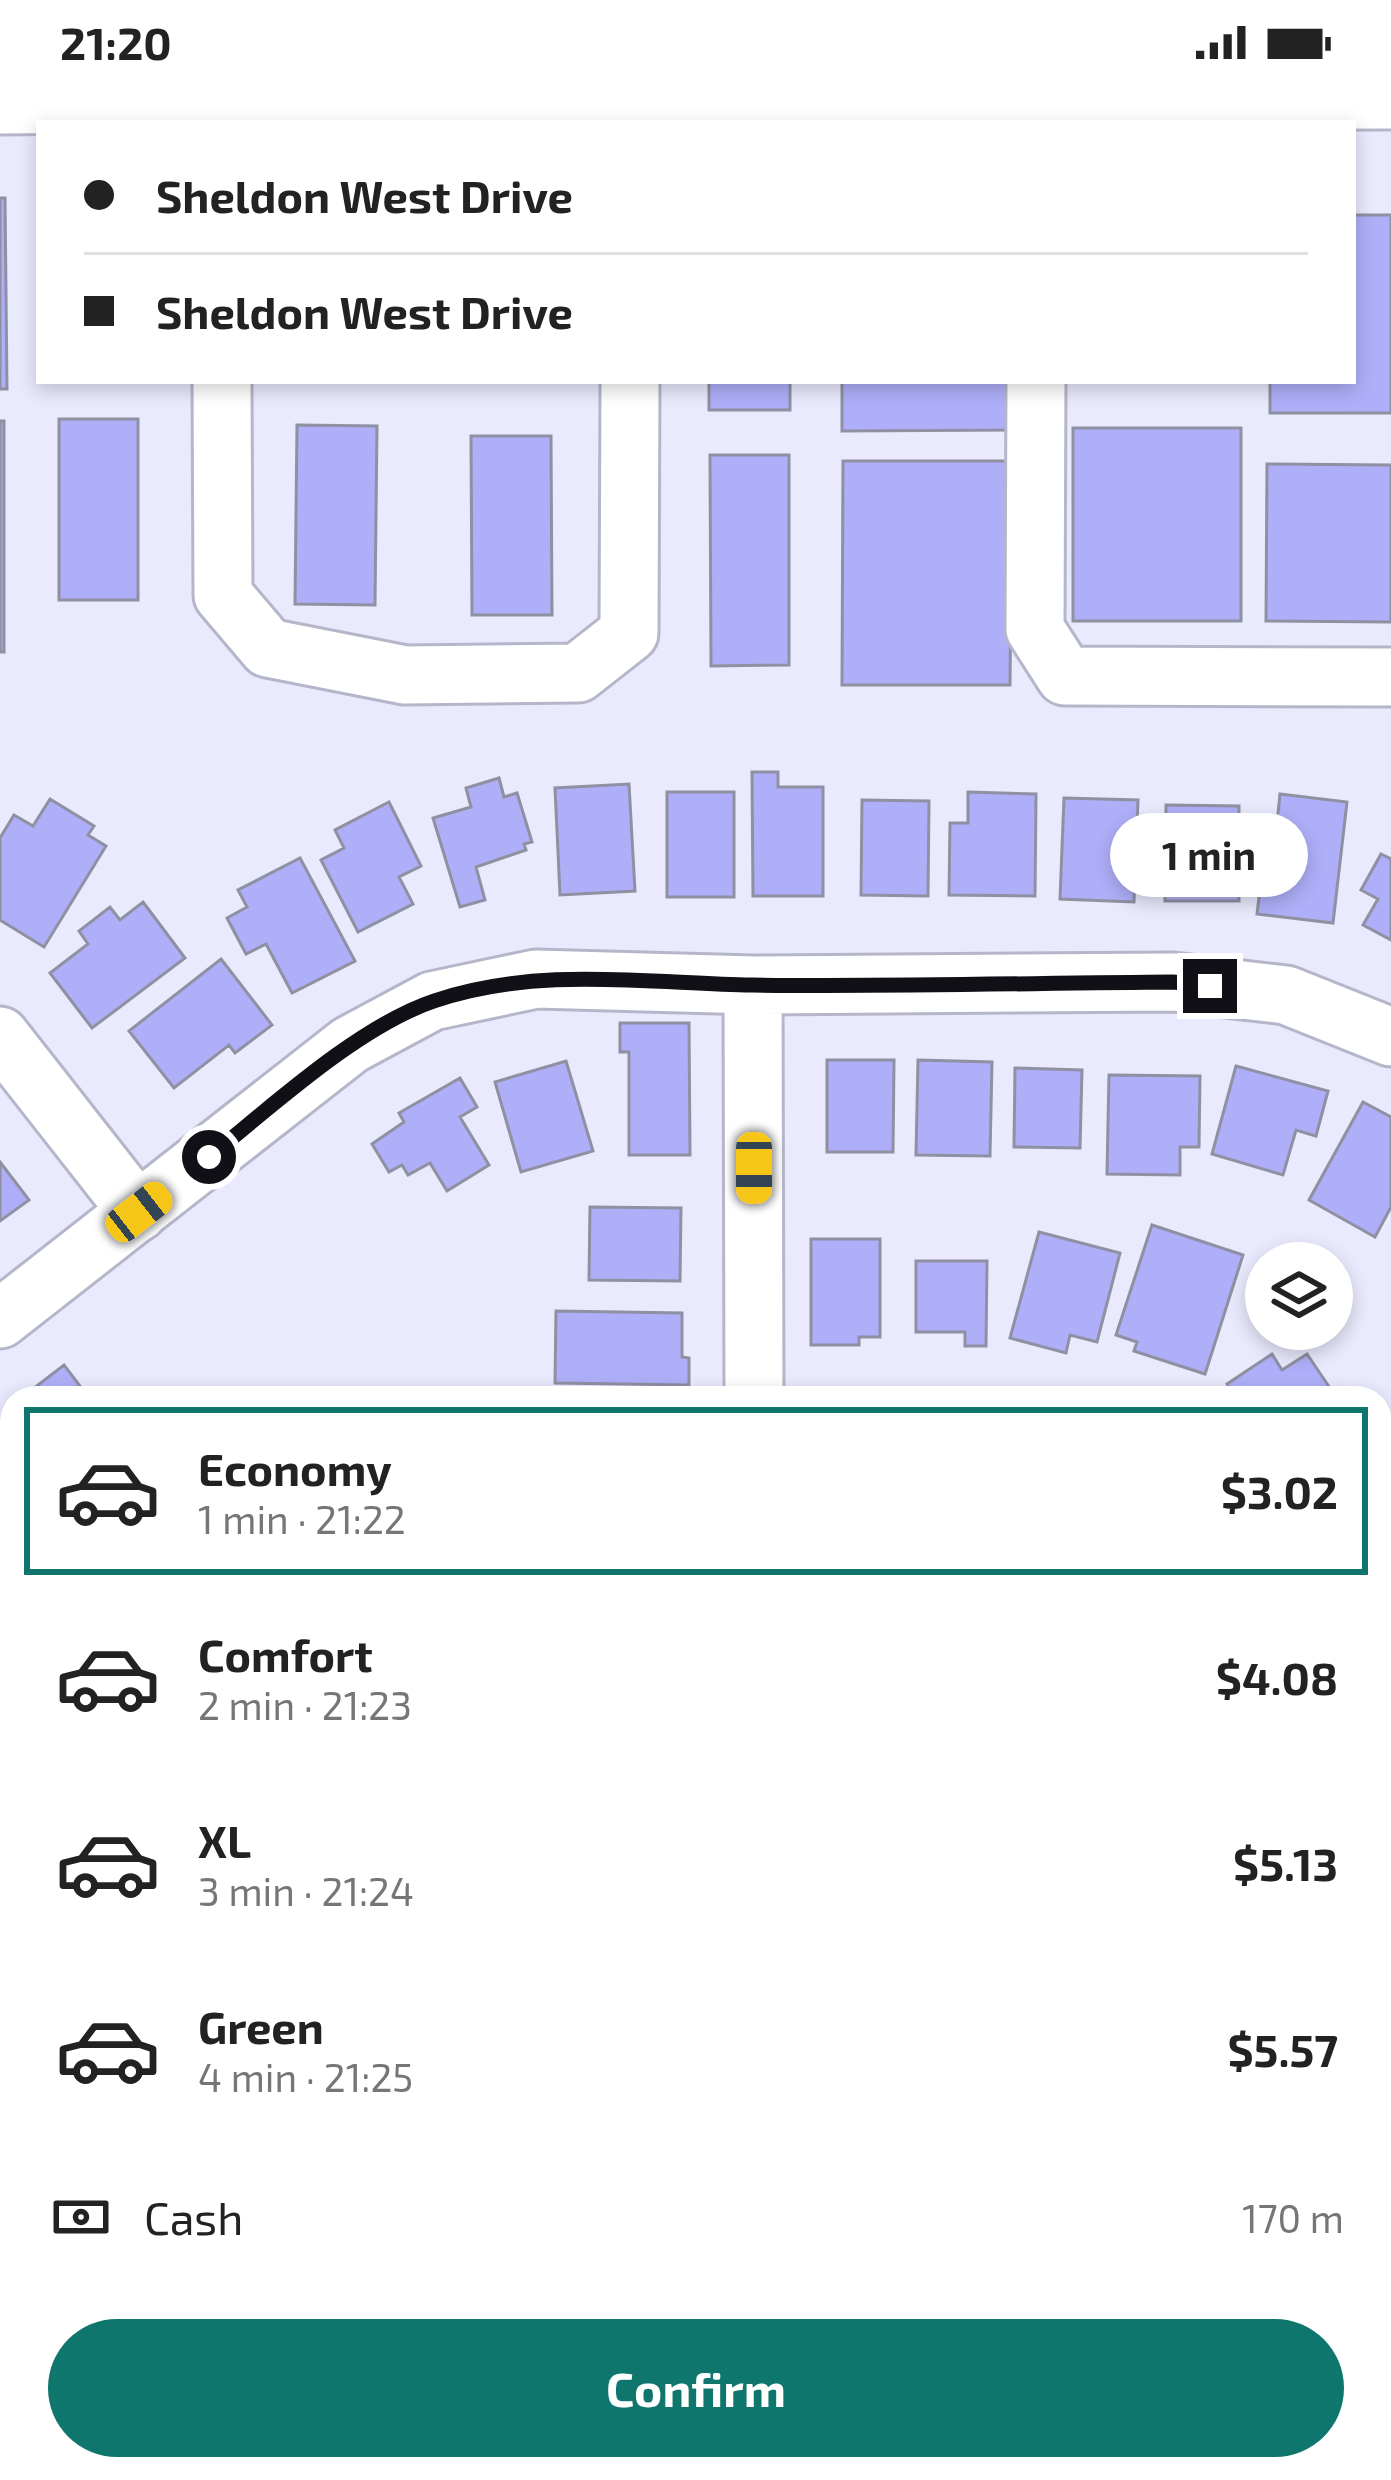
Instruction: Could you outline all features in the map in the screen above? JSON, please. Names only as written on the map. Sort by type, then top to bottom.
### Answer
[{"type":"street","points":[[0,105],[221,113],[387,91],[489,90],[632,112],[1039,111],[1391,100]]},
{"type":"street","points":[[223,384],[223,595],[268,648],[405,675],[578,673],[628,633],[630,384]]},
{"type":"street","points":[[1036,384],[1034,629],[1065,676],[1391,677]]},
{"type":"street","points":[[0,1318],[350,1046],[432,1001],[536,979],[753,985],[1173,982],[1286,995],[1391,1037]]},
{"type":"street","points":[[753,985],[754,1386]]},
{"type":"street","points":[[0,1036],[139,1212]]},
{"type":"building","points":[[0,198],[5,198],[7,389],[0,389]]},
{"type":"building","points":[[1356,215],[1391,215],[1391,413],[1270,413],[1270,384],[1356,384]]},
{"type":"building","points":[[709,384],[790,384],[790,410],[709,410]]},
{"type":"building","points":[[842,384],[1011,384],[1011,430],[842,431]]},
{"type":"building","points":[[59,419],[138,419],[138,600],[59,600]]},
{"type":"building","points":[[0,421],[4,421],[4,652],[0,652]]},
{"type":"building","points":[[297,425],[377,426],[375,605],[295,604]]},
{"type":"building","points":[[1073,428],[1241,428],[1241,621],[1073,621]]},
{"type":"building","points":[[471,436],[551,436],[552,615],[472,615]]},
{"type":"building","points":[[710,455],[789,455],[789,665],[711,666]]},
{"type":"building","points":[[843,461],[1012,461],[1010,685],[842,685]]},
{"type":"building","points":[[1267,464],[1391,465],[1391,622],[1266,621]]},
{"type":"building","points":[[752,772],[778,772],[778,787],[823,787],[823,896],[753,896]]},
{"type":"building","points":[[499,778],[504,797],[517,793],[532,842],[524,844],[526,850],[476,867],[485,900],[460,907],[433,818],[471,807],[466,788]]},
{"type":"building","points":[[629,784],[635,891],[560,895],[555,788]]},
{"type":"building","points":[[667,792],[734,792],[734,897],[667,897]]},
{"type":"building","points":[[968,792],[1036,794],[1035,896],[949,895],[950,823],[968,823]]},
{"type":"building","points":[[1280,794],[1347,802],[1333,923],[1257,914],[1262,872],[1272,872]]},
{"type":"building","points":[[1064,798],[1138,800],[1134,902],[1060,899]]},
{"type":"building","points":[[50,799],[94,826],[88,835],[106,846],[44,947],[0,920],[0,838],[14,815],[33,826]]},
{"type":"building","points":[[862,800],[929,801],[928,896],[861,895]]},
{"type":"building","points":[[389,802],[421,866],[399,877],[413,904],[358,932],[321,860],[344,848],[335,830]]},
{"type":"building","points":[[1166,805],[1239,806],[1239,901],[1165,901]]},
{"type":"building","points":[[1381,854],[1391,859],[1391,940],[1363,925],[1378,899],[1361,890]]},
{"type":"building","points":[[300,858],[355,961],[292,993],[266,944],[246,954],[227,918],[247,907],[238,890]]},
{"type":"building","points":[[143,902],[185,958],[92,1028],[50,973],[88,944],[79,931],[110,907],[120,920]]},
{"type":"building","points":[[221,959],[272,1025],[235,1053],[229,1045],[174,1088],[129,1031]]},
{"type":"building","points":[[620,1023],[689,1023],[690,1155],[629,1155],[629,1052],[620,1052]]},
{"type":"building","points":[[827,1060],[894,1060],[893,1152],[827,1152]]},
{"type":"building","points":[[918,1060],[992,1062],[990,1156],[916,1155]]},
{"type":"building","points":[[566,1061],[593,1151],[521,1172],[495,1082]]},
{"type":"building","points":[[1236,1066],[1328,1091],[1316,1136],[1296,1130],[1283,1175],[1212,1154]]},
{"type":"building","points":[[1015,1068],[1082,1070],[1080,1148],[1014,1147]]},
{"type":"building","points":[[1109,1075],[1200,1076],[1199,1147],[1180,1147],[1180,1175],[1107,1174]]},
{"type":"building","points":[[460,1078],[477,1107],[460,1117],[489,1165],[447,1191],[430,1163],[408,1175],[402,1165],[389,1172],[372,1144],[404,1122],[399,1113]]},
{"type":"building","points":[[1363,1102],[1391,1117],[1391,1207],[1375,1237],[1309,1200]]},
{"type":"building","points":[[0,1162],[29,1200],[0,1221]]},
{"type":"building","points":[[590,1207],[681,1208],[680,1281],[589,1280]]},
{"type":"building","points":[[1152,1225],[1243,1255],[1205,1374],[1134,1351],[1137,1342],[1116,1335]]},
{"type":"building","points":[[1039,1232],[1120,1253],[1097,1342],[1070,1335],[1066,1353],[1010,1338]]},
{"type":"building","points":[[811,1239],[880,1239],[880,1337],[859,1337],[859,1345],[811,1345]]},
{"type":"building","points":[[916,1261],[987,1261],[986,1346],[965,1346],[965,1332],[916,1332]]},
{"type":"building","points":[[556,1311],[682,1313],[682,1357],[689,1358],[689,1385],[555,1383]]},
{"type":"building","points":[[1272,1354],[1282,1370],[1307,1354],[1329,1386],[1228,1386]]},
{"type":"building","points":[[64,1365],[80,1386],[37,1386]]},
{"type":"route","points":[[209,1157],[350,1046],[391,1023],[432,1001],[536,979],[753,985],[1173,982],[1210,986]]}]
